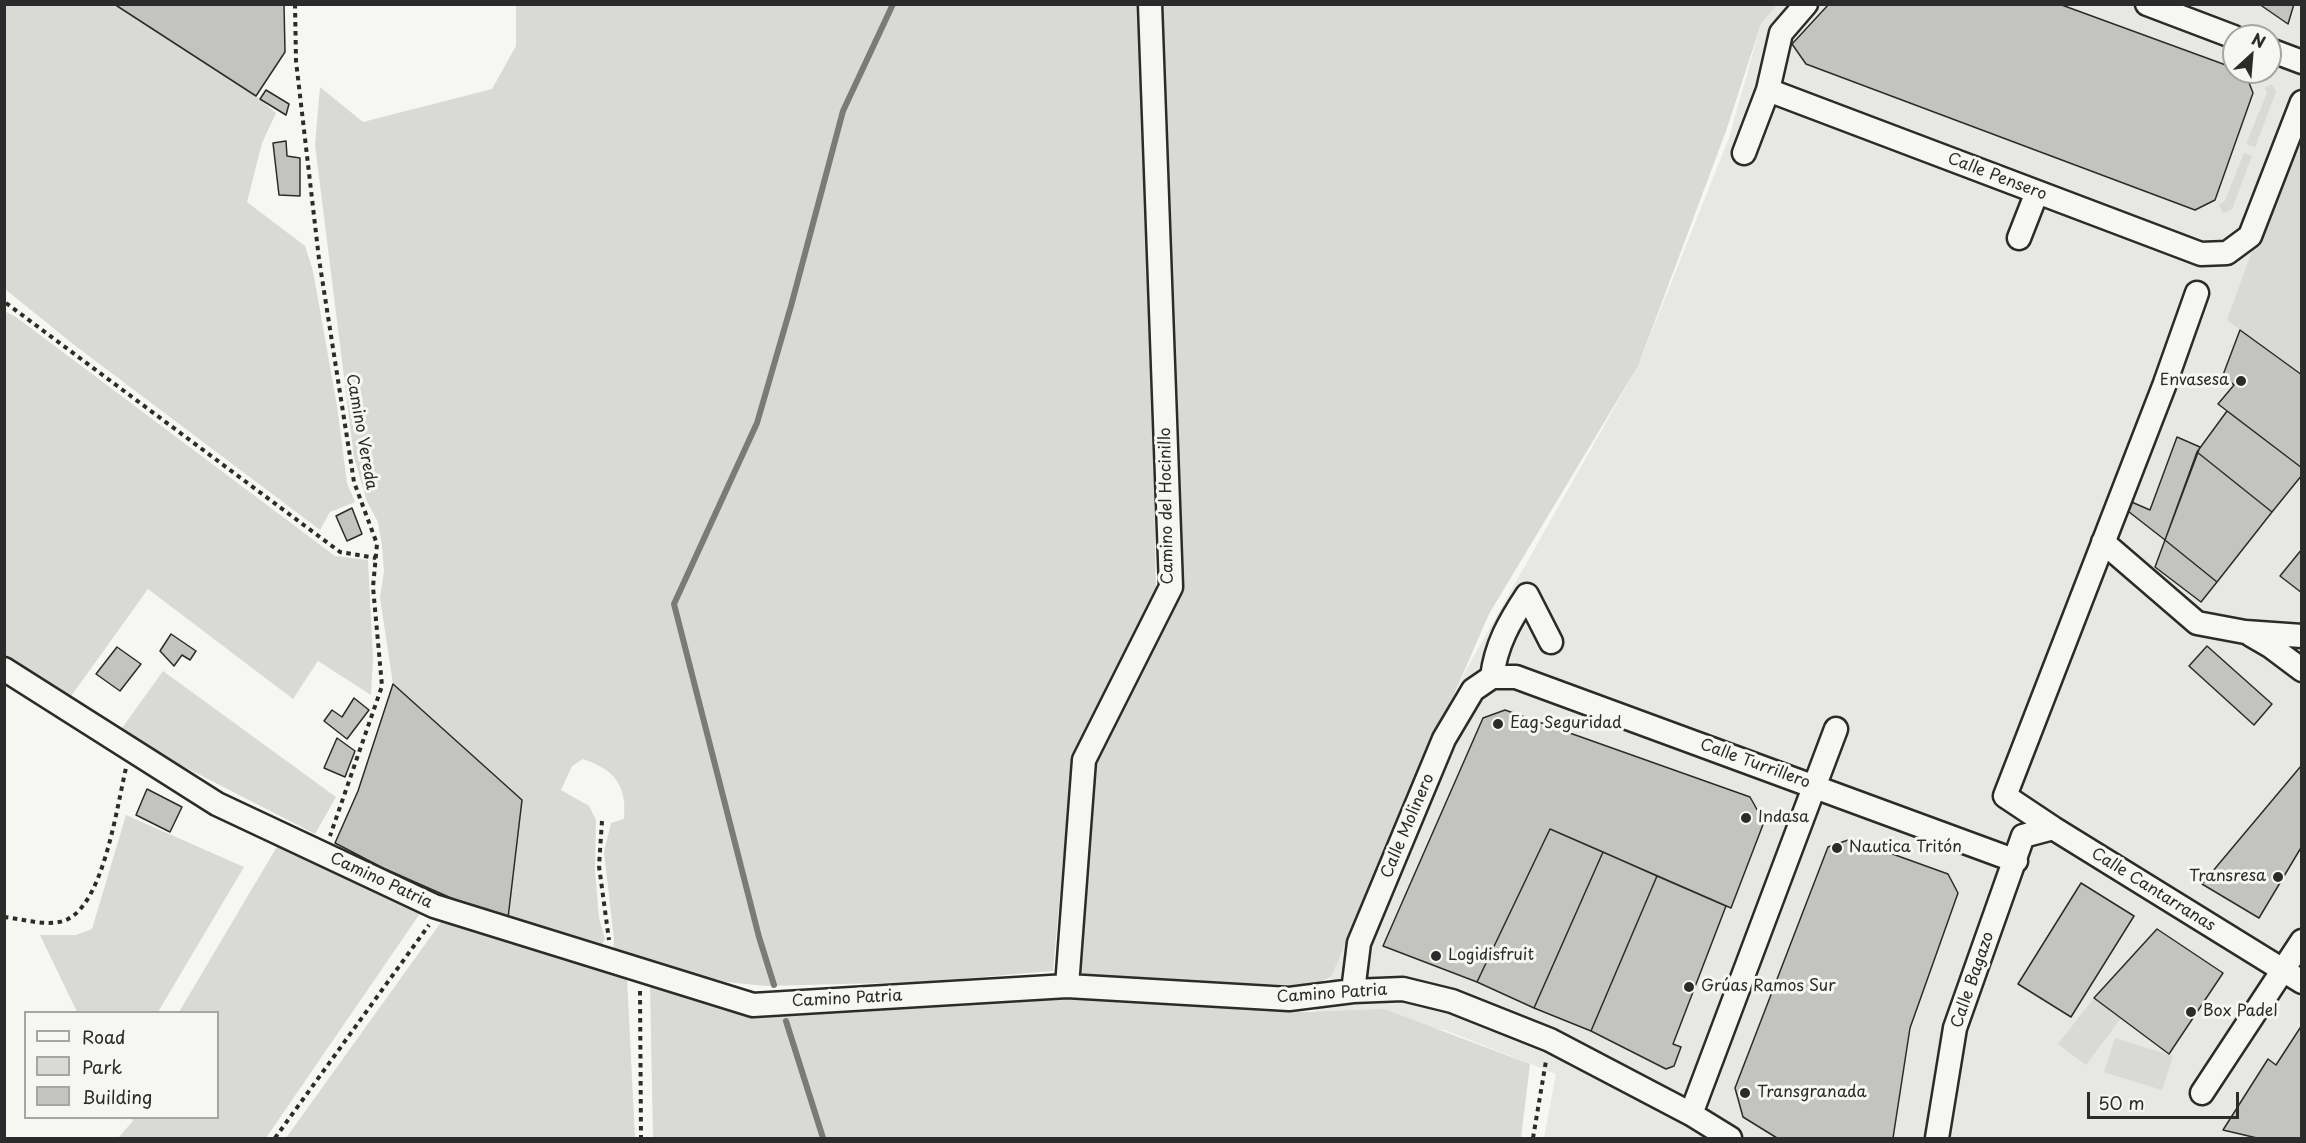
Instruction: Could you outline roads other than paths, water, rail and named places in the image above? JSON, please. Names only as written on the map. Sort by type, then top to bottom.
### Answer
[{"type":"street","name":"Camino del Hocinillo","points":[[1067,986],[1084,760],[1171,586],[1150,4]]},
{"type":"street","points":[[1744,153],[1768,90],[1782,33],[1806,4]]},
{"type":"street","points":[[2147,4],[2222,32]]},
{"type":"street","points":[[2282,55],[2301,62]]},
{"type":"street","name":"Calle Pensero","points":[[1768,90],[2201,254],[2227,253],[2250,236],[2301,102]]},
{"type":"street","points":[[2019,238],[2037,192]]},
{"type":"street","points":[[2197,293],[2103,542],[2197,623],[2245,632],[2301,636]]},
{"type":"street","name":"Calle Cantarranas","points":[[2103,542],[2005,796],[2293,976]]},
{"type":"street","points":[[1492,676],[1495,653],[1508,624],[1527,596],[1551,642]]},
{"type":"street","points":[[2245,632],[2270,646],[2301,670]]},
{"type":"street","name":"Camino Patria","points":[[4,669],[130,751],[217,804],[441,908],[753,1005],[1067,986],[1289,999],[1353,991],[1403,989],[1452,1001],[1550,1040],[1691,1114],[1730,1138]]},
{"type":"street","name":"Calle Turrillero","points":[[1492,676],[1516,677],[2016,861]]},
{"type":"street","name":"Calle Molinero","points":[[1353,991],[1359,943],[1444,739],[1473,690],[1492,676]]},
{"type":"street","points":[[1691,1114],[1836,729]]},
{"type":"street","points":[[2016,861],[2023,836],[2053,828]]},
{"type":"street","name":"Calle Bagazo","points":[[1937,1138],[1955,1028],[2016,861]]},
{"type":"street","points":[[2202,1093],[2293,976],[2301,941]]},
{"type":"waterway","points":[[774,985],[759,937],[674,604],[757,423],[843,111],[893,4]]},
{"type":"waterway","points":[[786,1021],[823,1138]]},
{"type":"place","name":"Envasesa","points":[[2241,381]]},
{"type":"place","name":"Eag Seguridad","points":[[1498,724]]},
{"type":"place","name":"Indasa","points":[[1746,818]]},
{"type":"place","name":"Nautica Tritón","points":[[1837,848]]},
{"type":"place","name":"Transresa","points":[[2278,877]]},
{"type":"place","name":"Logidisfruit","points":[[1436,956]]},
{"type":"place","name":"Grúas Ramos Sur","points":[[1689,987]]},
{"type":"place","name":"Box Padel","points":[[2191,1012]]},
{"type":"place","name":"Transgranada","points":[[1745,1093]]}]
